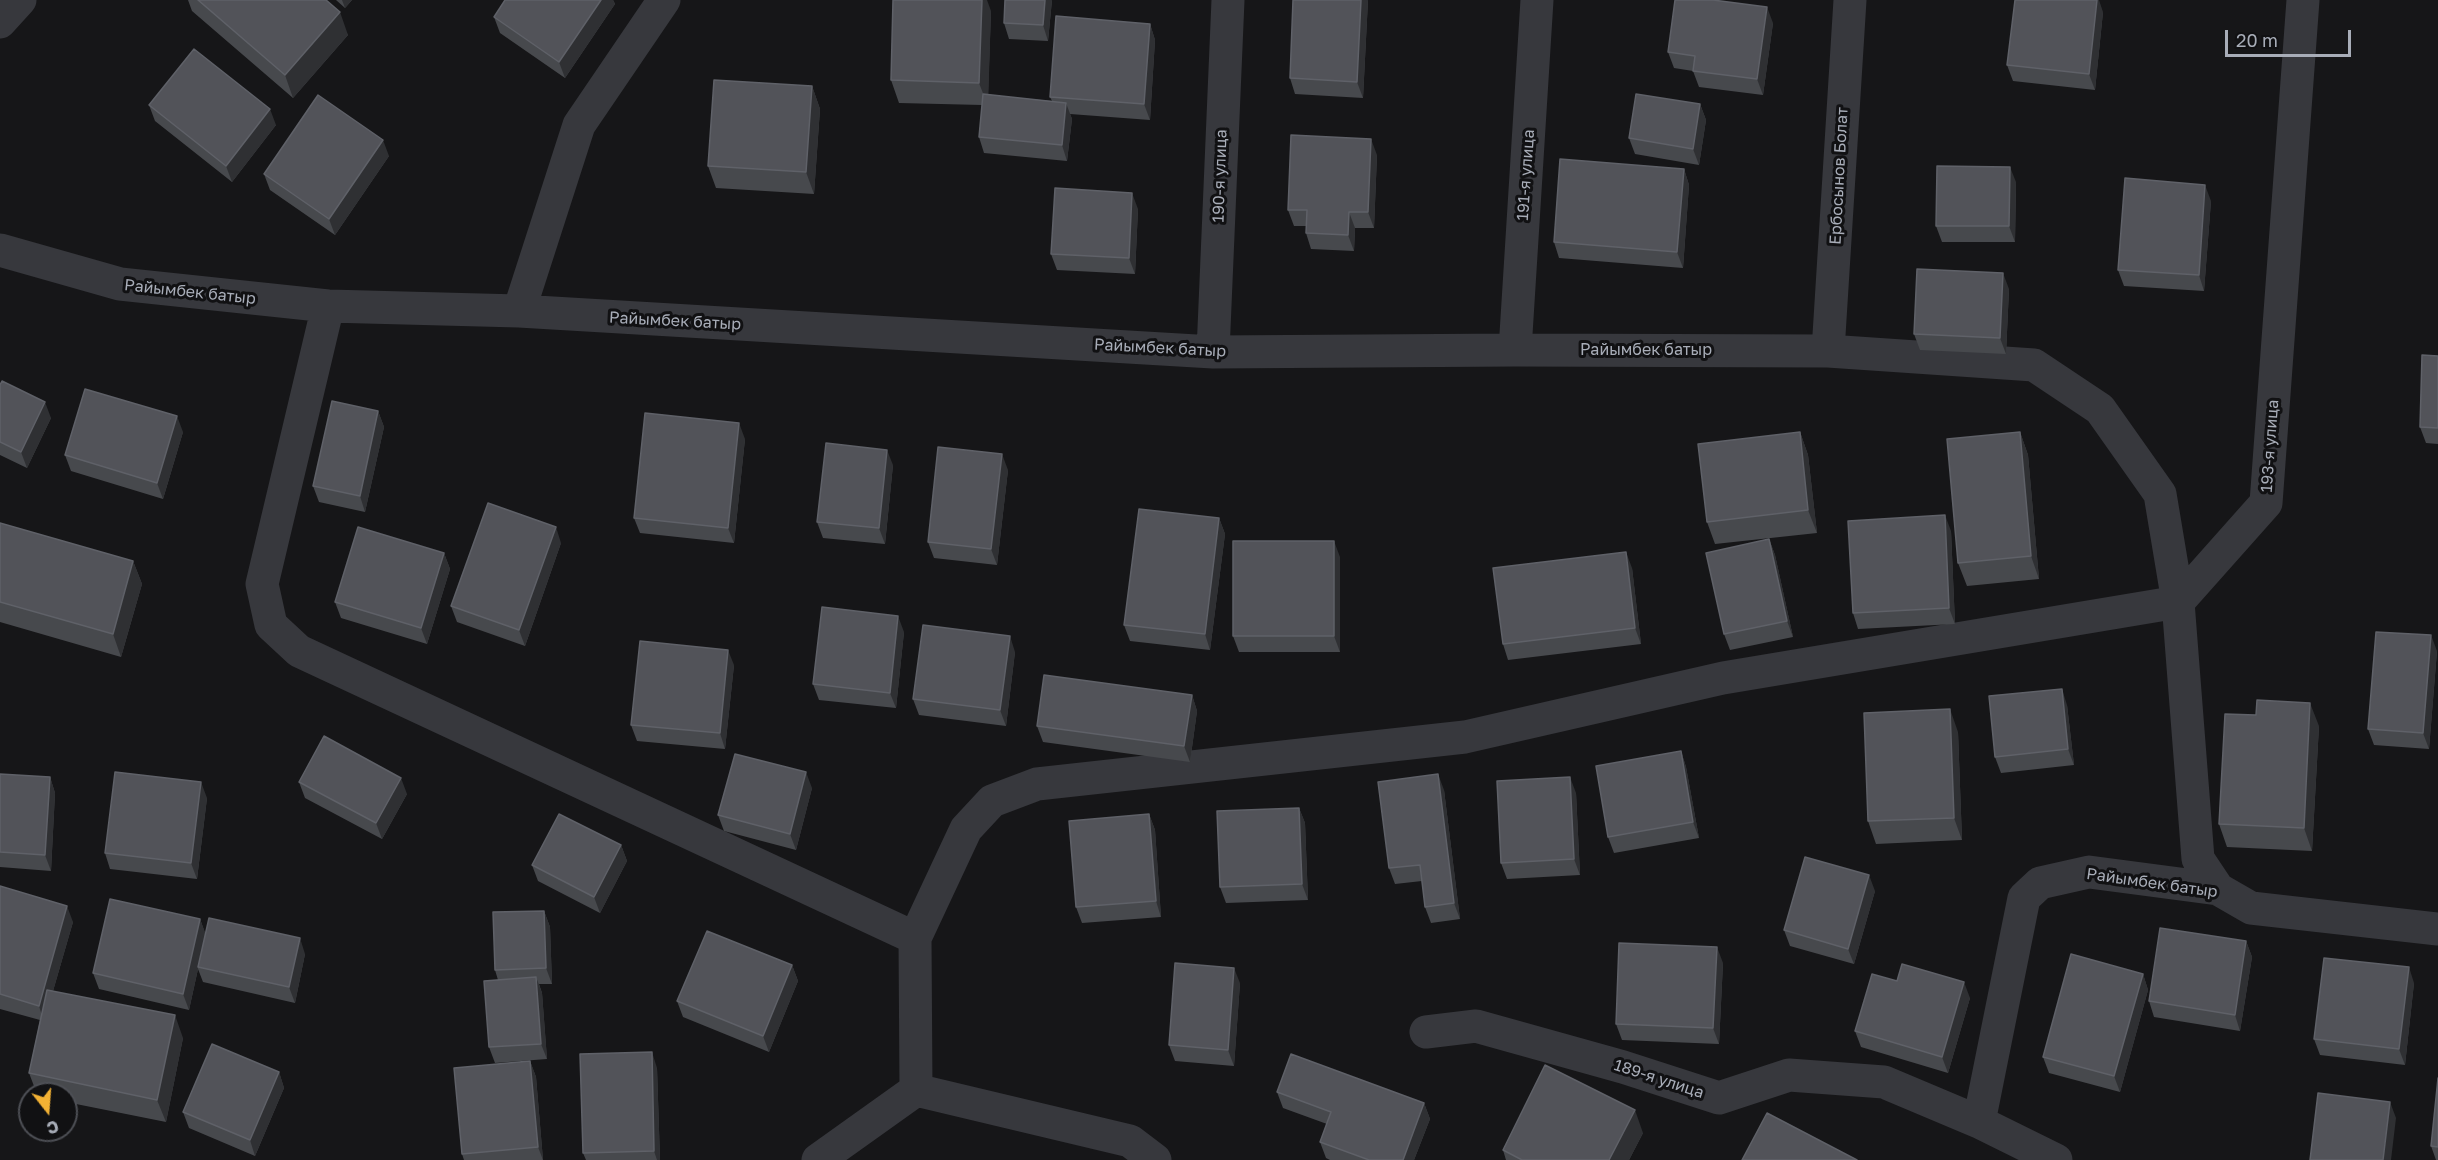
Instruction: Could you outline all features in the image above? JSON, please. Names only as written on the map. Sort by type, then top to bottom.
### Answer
[{"type":"street","points":[[0,22],[20,0]]},
{"type":"street","points":[[519,311],[579,125],[664,0]]},
{"type":"street","name":"190-я улица","points":[[1213,352],[1228,0]]},
{"type":"street","name":"191-я улица","points":[[1515,350],[1538,0]]},
{"type":"street","name":"Ербосынов Болат","points":[[1828,351],[1850,0]]},
{"type":"street","name":"193-я улица","points":[[2178,602],[2266,503],[2303,0]]},
{"type":"street","name":"Райымбек батыр","points":[[0,250],[120,284],[328,306],[519,311],[1213,352],[1828,351],[2034,365],[2100,409],[2160,494],[2178,602]]},
{"type":"street","points":[[328,306],[262,584],[272,625],[298,651],[915,938]]},
{"type":"street","points":[[916,1090],[915,938],[966,829],[992,801],[1037,784],[1465,737],[1724,678],[2178,602],[2198,859],[2218,889]]},
{"type":"street","name":"Райымбек батыр","points":[[1979,1122],[2024,898],[2040,883],[2089,872],[2218,889],[2251,908],[2438,929]]},
{"type":"street","name":"189-я улица","points":[[1426,1032],[1476,1026],[1623,1067],[1719,1098],[1790,1075],[1884,1082],[1979,1122],[2056,1160]]},
{"type":"street","points":[[818,1160],[916,1090],[1130,1141],[1155,1160]]},
{"type":"building","points":[[198,0],[326,0],[340,12],[285,75]]},
{"type":"building","points":[[505,0],[601,0],[559,62],[494,17]]},
{"type":"building","points":[[893,0],[982,0],[979,83],[891,80]]},
{"type":"building","points":[[1005,0],[1045,0],[1043,25],[1004,23]]},
{"type":"building","points":[[1293,0],[1361,0],[1357,82],[1290,78]]},
{"type":"building","points":[[1675,0],[1713,0],[1767,7],[1757,79],[1693,71],[1695,56],[1668,52]]},
{"type":"building","points":[[2015,0],[2097,0],[2089,74],[2007,65]]},
{"type":"building","points":[[1056,16],[1150,24],[1144,104],[1050,97]]},
{"type":"building","points":[[194,49],[270,109],[226,166],[149,105]]},
{"type":"building","points":[[714,80],[812,86],[806,172],[708,166]]},
{"type":"building","points":[[983,94],[1066,103],[1062,145],[979,137]]},
{"type":"building","points":[[1636,94],[1700,104],[1693,149],[1629,138]]},
{"type":"building","points":[[318,95],[383,140],[329,219],[264,174]]},
{"type":"building","points":[[1291,135],[1371,139],[1368,212],[1349,212],[1348,235],[1306,233],[1307,210],[1288,210]]},
{"type":"building","points":[[1560,159],[1684,169],[1677,252],[1554,242]]},
{"type":"building","points":[[1937,166],[2010,167],[2009,226],[1936,226]]},
{"type":"building","points":[[2125,178],[2205,185],[2199,275],[2118,270]]},
{"type":"building","points":[[1055,188],[1132,193],[1129,258],[1051,254]]},
{"type":"building","points":[[1917,269],[2003,273],[2000,338],[1914,334]]},
{"type":"building","points":[[2422,355],[2438,356],[2438,428],[2420,427]]},
{"type":"building","points":[[2,381],[45,402],[21,452],[0,442],[0,385]]},
{"type":"building","points":[[85,389],[177,416],[157,483],[65,455]]},
{"type":"building","points":[[332,401],[378,411],[360,496],[313,486]]},
{"type":"building","points":[[645,413],[739,423],[728,528],[634,518]]},
{"type":"building","points":[[1800,432],[1808,510],[1707,522],[1698,444]]},
{"type":"building","points":[[2020,432],[2031,556],[1958,563],[1947,439]]},
{"type":"building","points":[[826,443],[887,450],[879,528],[817,522]]},
{"type":"building","points":[[938,447],[1002,454],[991,549],[928,542]]},
{"type":"building","points":[[488,503],[556,527],[519,630],[451,606]]},
{"type":"building","points":[[1139,509],[1219,518],[1205,634],[1124,625]]},
{"type":"building","points":[[1945,515],[1949,608],[1853,613],[1848,521]]},
{"type":"building","points":[[0,523],[133,561],[113,634],[0,602]]},
{"type":"building","points":[[358,527],[444,553],[421,628],[335,602]]},
{"type":"building","points":[[1769,539],[1787,621],[1724,634],[1706,553]]},
{"type":"building","points":[[1233,541],[1334,541],[1334,636],[1233,636]]},
{"type":"building","points":[[1626,552],[1635,628],[1503,644],[1493,568]]},
{"type":"building","points":[[822,607],[898,616],[890,693],[813,684]]},
{"type":"building","points":[[923,625],[1010,636],[1000,710],[913,699]]},
{"type":"building","points":[[2376,632],[2431,635],[2423,733],[2368,729]]},
{"type":"building","points":[[640,641],[728,650],[720,733],[631,725]]},
{"type":"building","points":[[1044,675],[1192,695],[1184,746],[1037,726]]},
{"type":"building","points":[[2062,689],[2068,749],[1995,757],[1989,696]]},
{"type":"building","points":[[2257,700],[2310,703],[2304,828],[2219,824],[2225,714],[2256,715]]},
{"type":"building","points":[[1950,709],[1954,818],[1868,821],[1864,713]]},
{"type":"building","points":[[324,736],[401,778],[376,823],[299,782]]},
{"type":"building","points":[[1681,751],[1693,822],[1608,837],[1596,766]]},
{"type":"building","points":[[735,754],[806,772],[790,834],[718,815]]},
{"type":"building","points":[[115,772],[201,782],[191,863],[105,853]]},
{"type":"building","points":[[0,774],[50,777],[45,855],[0,852]]},
{"type":"building","points":[[1438,774],[1454,903],[1425,907],[1420,865],[1389,868],[1378,782]]},
{"type":"building","points":[[1570,777],[1574,859],[1501,863],[1497,781]]},
{"type":"building","points":[[1299,808],[1302,884],[1220,887],[1217,811]]},
{"type":"building","points":[[559,814],[621,845],[594,897],[532,865]]},
{"type":"building","points":[[1149,814],[1156,901],[1076,907],[1069,821]]},
{"type":"building","points":[[1805,857],[1869,875],[1848,949],[1784,930]]},
{"type":"building","points":[[0,886],[67,906],[39,1006],[0,994]]},
{"type":"building","points":[[110,899],[200,919],[183,994],[93,973]]},
{"type":"building","points":[[544,911],[546,968],[495,970],[493,912]]},
{"type":"building","points":[[209,918],[300,938],[289,987],[198,967]]},
{"type":"building","points":[[2160,928],[2246,941],[2235,1015],[2149,1001]]},
{"type":"building","points":[[707,931],[792,965],[763,1036],[677,1001]]},
{"type":"building","points":[[1619,943],[1717,947],[1713,1028],[1616,1024]]},
{"type":"building","points":[[2071,954],[2143,974],[2114,1076],[2043,1057]]},
{"type":"building","points":[[2324,958],[2409,967],[2399,1049],[2314,1039]]},
{"type":"building","points":[[1175,963],[1234,968],[1228,1050],[1169,1045]]},
{"type":"building","points":[[1902,964],[1964,982],[1942,1057],[1855,1031],[1872,974],[1897,981]]},
{"type":"building","points":[[536,977],[541,1044],[489,1047],[484,981]]},
{"type":"building","points":[[47,990],[175,1015],[157,1100],[29,1073]]},
{"type":"building","points":[[212,1044],[279,1072],[250,1140],[183,1112]]},
{"type":"building","points":[[652,1052],[654,1151],[583,1153],[580,1054]]},
{"type":"building","points":[[1291,1054],[1424,1103],[1403,1160],[1369,1160],[1320,1142],[1331,1112],[1277,1092]]},
{"type":"building","points":[[530,1061],[538,1147],[462,1154],[454,1068]]},
{"type":"building","points":[[1545,1065],[1635,1110],[1609,1160],[1522,1160],[1503,1150]]},
{"type":"building","points":[[2438,1078],[2438,1147],[2431,1146]]},
{"type":"building","points":[[2318,1093],[2390,1102],[2383,1160],[2310,1160]]},
{"type":"building","points":[[1767,1113],[1857,1160],[1742,1160]]}]
